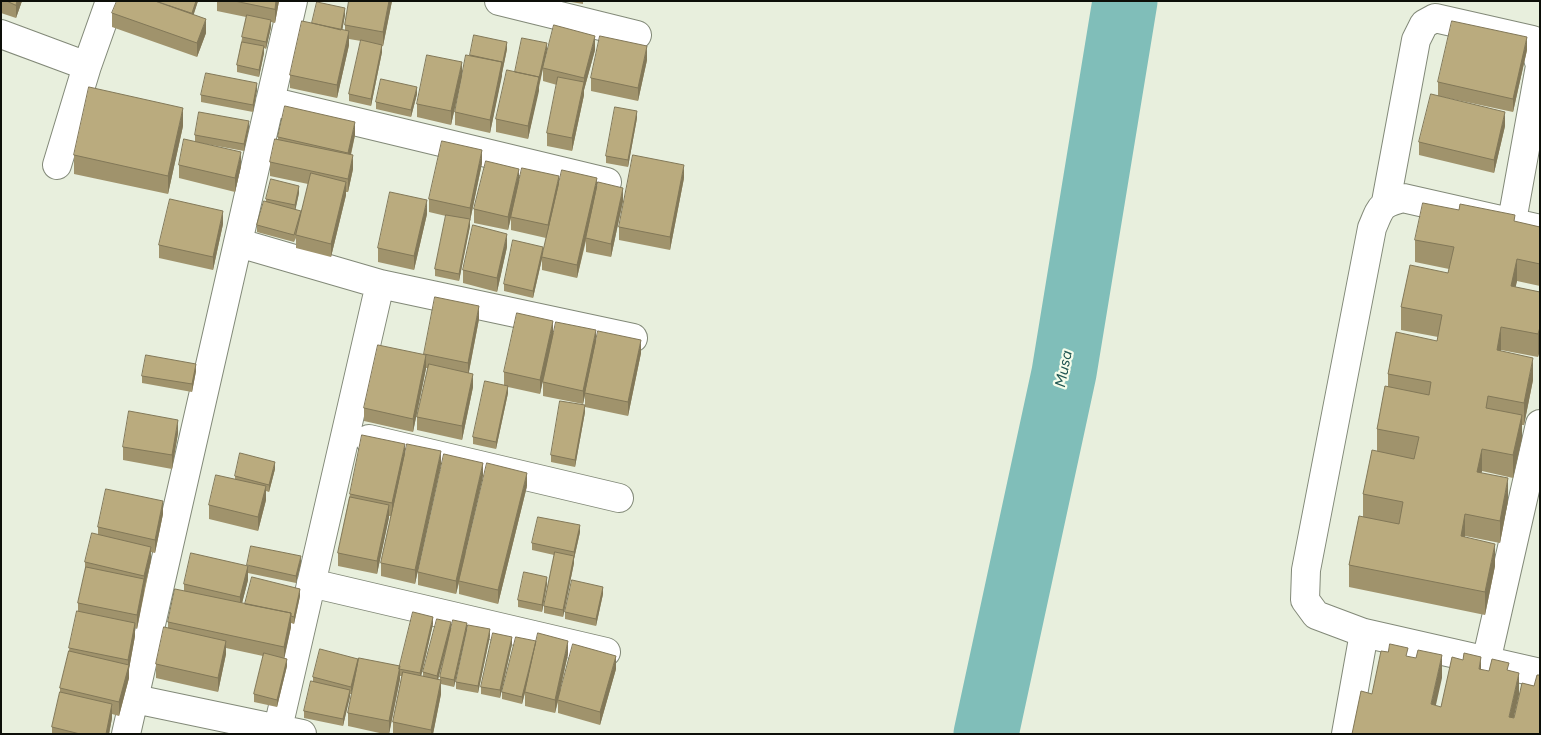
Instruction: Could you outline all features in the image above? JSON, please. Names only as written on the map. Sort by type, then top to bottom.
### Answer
[{"type":"street","points":[[57,165],[87,66],[110,1]]},
{"type":"street","points":[[126,734],[293,1]]},
{"type":"street","points":[[499,1],[536,6],[637,35]]},
{"type":"street","points":[[1512,221],[1540,66],[1532,40],[1435,18],[1424,24],[1416,40],[1386,202],[1379,211],[1372,228],[1306,570],[1305,600],[1316,615],[1364,633],[1540,673]]},
{"type":"street","points":[[1,34],[87,66]]},
{"type":"street","points":[[270,101],[607,182]]},
{"type":"street","points":[[1386,202],[1403,198],[1512,221],[1540,229]]},
{"type":"street","points":[[239,243],[380,284],[633,338]]},
{"type":"street","points":[[135,699],[290,731],[311,583],[380,284]]},
{"type":"street","points":[[1486,662],[1539,433]]},
{"type":"street","points":[[345,434],[619,498]]},
{"type":"street","points":[[311,583],[606,652]]},
{"type":"street","points":[[1346,734],[1364,633]]},
{"type":"building","points":[[7,1],[17,1],[16,5]]},
{"type":"building","points":[[117,1],[155,1],[206,19],[197,43],[112,13]]},
{"type":"building","points":[[156,1],[196,1],[192,13]]},
{"type":"building","points":[[235,1],[276,1],[275,9]]},
{"type":"building","points":[[349,1],[389,1],[383,32],[345,25]]},
{"type":"building","points":[[317,2],[345,8],[341,30],[312,23]]},
{"type":"building","points":[[247,15],[271,20],[266,42],[242,37]]},
{"type":"building","points":[[302,21],[349,31],[337,85],[290,75]]},
{"type":"building","points":[[1452,21],[1527,37],[1513,99],[1438,82]]},
{"type":"building","points":[[554,25],[595,36],[584,78],[543,68]]},
{"type":"building","points":[[474,35],[507,42],[502,66],[502,62],[470,55]]},
{"type":"building","points":[[600,36],[647,46],[638,88],[591,78]]},
{"type":"building","points":[[522,38],[547,43],[539,78],[515,72]]},
{"type":"building","points":[[361,40],[382,45],[371,99],[349,94]]},
{"type":"building","points":[[242,42],[264,46],[259,70],[237,65]]},
{"type":"building","points":[[427,55],[462,62],[451,111],[417,104]]},
{"type":"building","points":[[466,55],[502,62],[490,120],[455,112]]},
{"type":"building","points":[[507,70],[539,77],[528,126],[496,119]]},
{"type":"building","points":[[206,73],[257,83],[253,105],[201,95]]},
{"type":"building","points":[[558,77],[584,82],[572,138],[547,133]]},
{"type":"building","points":[[381,79],[417,87],[411,110],[376,102]]},
{"type":"building","points":[[89,87],[183,108],[168,176],[74,155]]},
{"type":"building","points":[[1431,94],[1505,112],[1494,160],[1419,142]]},
{"type":"building","points":[[285,106],[355,122],[348,153],[278,137]]},
{"type":"building","points":[[615,107],[637,111],[628,160],[606,156]]},
{"type":"building","points":[[199,112],[249,121],[244,144],[195,135]]},
{"type":"building","points":[[184,139],[241,152],[235,178],[179,165]]},
{"type":"building","points":[[275,139],[353,155],[348,179],[270,162]]},
{"type":"building","points":[[442,141],[482,150],[470,208],[429,199]]},
{"type":"building","points":[[633,155],[684,165],[670,237],[619,227]]},
{"type":"building","points":[[486,161],[519,169],[508,217],[474,209]]},
{"type":"building","points":[[522,168],[559,176],[548,225],[511,217]]},
{"type":"building","points":[[562,170],[597,178],[577,265],[542,257]]},
{"type":"building","points":[[311,173],[346,182],[331,244],[296,235]]},
{"type":"building","points":[[271,179],[299,186],[295,205],[266,199]]},
{"type":"building","points":[[598,182],[623,188],[611,244],[586,238]]},
{"type":"building","points":[[390,192],[427,200],[414,256],[378,248]]},
{"type":"building","points":[[170,199],[223,211],[213,257],[159,245]]},
{"type":"building","points":[[264,201],[301,211],[294,235],[257,225]]},
{"type":"building","points":[[1423,203],[1459,210],[1460,204],[1515,215],[1514,221],[1540,227],[1540,264],[1517,259],[1511,286],[1540,292],[1540,327],[1538,334],[1501,327],[1497,350],[1533,358],[1524,403],[1488,396],[1486,408],[1522,415],[1513,455],[1482,449],[1477,472],[1508,478],[1500,521],[1465,514],[1461,536],[1495,544],[1485,592],[1349,565],[1359,516],[1399,524],[1403,502],[1363,494],[1372,450],[1414,459],[1419,437],[1377,429],[1385,386],[1429,395],[1431,382],[1388,374],[1396,332],[1437,341],[1442,315],[1401,307],[1410,265],[1448,273],[1454,247],[1415,240]]},
{"type":"building","points":[[446,215],[470,219],[459,274],[435,269]]},
{"type":"building","points":[[473,225],[507,234],[497,278],[463,270]]},
{"type":"building","points":[[513,240],[543,247],[533,291],[504,284]]},
{"type":"building","points":[[435,297],[479,306],[468,363],[424,354]]},
{"type":"building","points":[[517,313],[553,321],[540,380],[504,372]]},
{"type":"building","points":[[556,322],[596,330],[583,391],[543,382]]},
{"type":"building","points":[[598,331],[641,340],[628,402],[585,393]]},
{"type":"building","points":[[378,345],[426,355],[413,419],[364,408]]},
{"type":"building","points":[[146,355],[196,364],[192,384],[142,376]]},
{"type":"building","points":[[429,364],[473,374],[462,426],[417,417]]},
{"type":"building","points":[[485,381],[508,386],[496,442],[473,437]]},
{"type":"building","points":[[560,401],[585,405],[575,460],[551,455]]},
{"type":"building","points":[[129,411],[178,420],[172,455],[123,447]]},
{"type":"building","points":[[362,435],[405,444],[392,503],[350,494]]},
{"type":"building","points":[[407,444],[441,451],[415,570],[381,563]]},
{"type":"building","points":[[240,453],[275,462],[269,485],[235,476]]},
{"type":"building","points":[[444,454],[483,463],[456,581],[418,572]]},
{"type":"building","points":[[487,463],[527,473],[498,590],[459,581]]},
{"type":"building","points":[[216,475],[266,486],[258,517],[209,505]]},
{"type":"building","points":[[106,489],[163,501],[155,540],[98,527]]},
{"type":"building","points":[[350,497],[389,505],[377,561],[338,553]]},
{"type":"building","points":[[538,517],[580,525],[574,552],[532,543]]},
{"type":"building","points":[[92,533],[151,547],[144,576],[85,562]]},
{"type":"building","points":[[251,546],[301,556],[296,576],[247,565]]},
{"type":"building","points":[[555,552],[574,556],[563,610],[544,606]]},
{"type":"building","points":[[191,553],[248,566],[240,597],[184,584]]},
{"type":"building","points":[[86,567],[144,579],[137,615],[78,603]]},
{"type":"building","points":[[524,572],[547,577],[542,605],[518,600]]},
{"type":"building","points":[[252,577],[300,589],[294,617],[291,616],[291,613],[245,604]]},
{"type":"building","points":[[572,580],[603,587],[596,619],[565,612]]},
{"type":"building","points":[[175,589],[291,613],[284,647],[168,622]]},
{"type":"building","points":[[77,611],[135,623],[128,660],[69,648]]},
{"type":"building","points":[[413,612],[433,617],[420,673],[399,669]]},
{"type":"building","points":[[437,619],[451,622],[437,676],[423,672]]},
{"type":"building","points":[[453,620],[467,623],[454,680],[440,677]]},
{"type":"building","points":[[468,625],[490,629],[478,686],[456,682]]},
{"type":"building","points":[[164,627],[226,641],[218,678],[156,664]]},
{"type":"building","points":[[493,633],[512,637],[500,690],[481,687]]},
{"type":"building","points":[[538,633],[568,641],[555,700],[525,692]]},
{"type":"building","points":[[516,637],[536,641],[522,697],[502,692]]},
{"type":"building","points":[[573,644],[616,656],[600,712],[558,700]]},
{"type":"building","points":[[1390,644],[1408,648],[1406,656],[1416,658],[1418,650],[1442,655],[1431,704],[1441,707],[1452,657],[1463,660],[1464,653],[1481,657],[1479,669],[1489,671],[1492,659],[1509,663],[1507,670],[1519,673],[1509,717],[1514,718],[1522,683],[1534,686],[1537,675],[1540,675],[1540,734],[1352,734],[1361,691],[1372,694],[1381,651],[1388,652]]},
{"type":"building","points":[[320,649],[358,659],[351,687],[313,677]]},
{"type":"building","points":[[69,651],[129,665],[119,702],[60,688]]},
{"type":"building","points":[[264,653],[287,659],[277,700],[254,694]]},
{"type":"building","points":[[359,658],[400,666],[389,721],[348,713]]},
{"type":"building","points":[[403,672],[441,680],[431,730],[393,722]]},
{"type":"building","points":[[311,681],[350,690],[343,719],[304,711]]},
{"type":"building","points":[[60,692],[112,704],[106,734],[80,734],[52,727]]},
{"type":"waterway","name":"Musa","points":[[986,734],[1064,373],[1125,1]]}]
